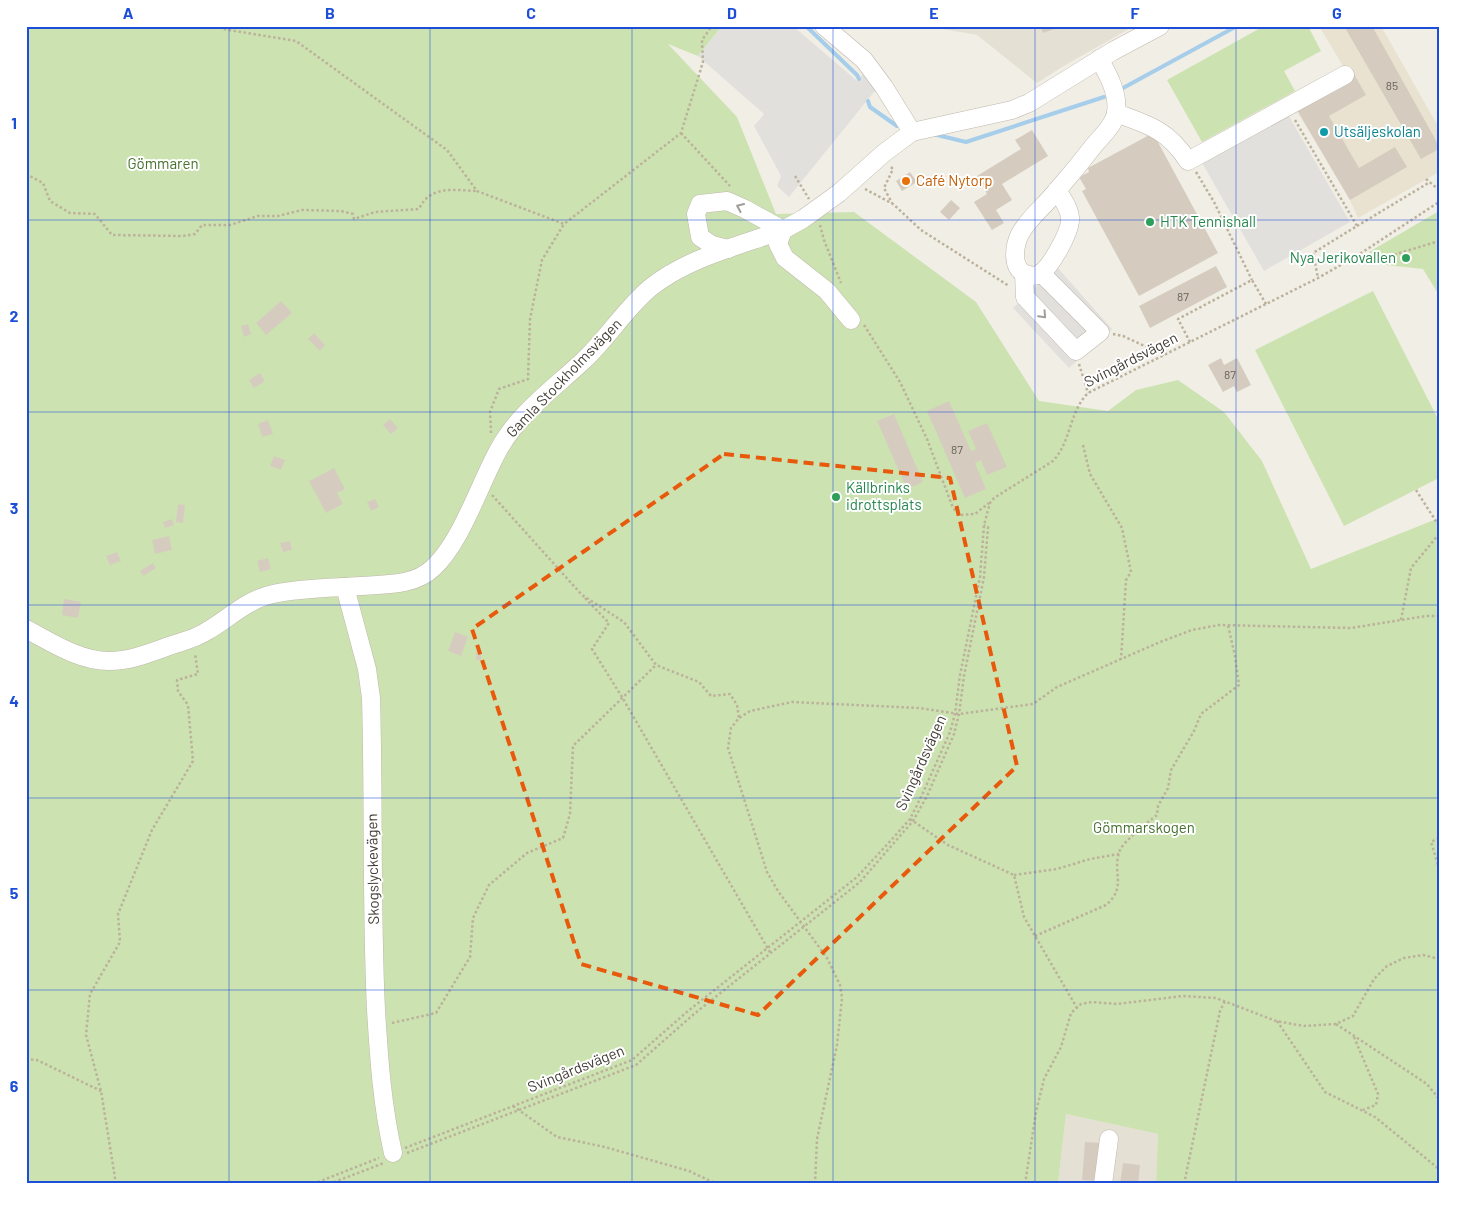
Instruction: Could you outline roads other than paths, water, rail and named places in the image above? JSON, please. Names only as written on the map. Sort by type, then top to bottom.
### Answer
[{"type":"street","points":[[824,26],[864,60],[884,87],[912,132]]},
{"type":"street","name":"Gamla Stockholmsvägen","points":[[26,629],[76,654],[107,661],[124,660],[205,633],[249,605],[270,595],[293,591],[399,583],[416,579],[433,568],[449,549],[508,435],[532,407],[593,352],[636,301],[651,288],[697,260],[783,230],[839,193],[882,154],[912,132],[1012,110],[1029,102],[1099,59],[1157,27]]},
{"type":"street","points":[[1057,190],[1069,211],[1070,220],[1066,237],[1048,267],[1032,274],[1025,297],[1076,351],[1100,332],[1032,274],[1019,269],[1016,262],[1016,246],[1018,237],[1023,229],[1106,132],[1116,113],[1111,82],[1099,59]]},
{"type":"street","points":[[1116,113],[1161,132],[1178,146],[1188,161],[1345,75]]},
{"type":"street","points":[[728,249],[712,245],[700,237],[696,214],[700,204],[727,201],[783,230],[778,244],[785,258],[827,291],[857,322]]},
{"type":"street","name":"Skogslyckevägen","points":[[345,587],[367,669],[371,698],[374,974],[384,1110],[395,1156]]},
{"type":"street","points":[[1103,1184],[1109,1139]]},
{"type":"waterway","points":[[806,26],[859,79]]},
{"type":"waterway","points":[[1123,88],[1237,26]]},
{"type":"waterway","points":[[933,134],[966,142],[1104,97]]},
{"type":"waterway","points":[[868,101],[870,107],[897,126]]},
{"type":"place","name":"Utsäljeskolan","points":[[1324,132]]},
{"type":"place","name":"Café Nytorp","points":[[906,181]]},
{"type":"place","name":"HTK Tennishall","points":[[1150,222]]},
{"type":"place","name":"Nya Jerikovallen","points":[[1406,258]]},
{"type":"place","name":"Källbrinks idrottsplats","points":[[836,497]]},
{"type":"park label","name":"Gömmaren","points":[[163,164]]},
{"type":"park label","name":"Gömmarskogen","points":[[1144,828]]}]
